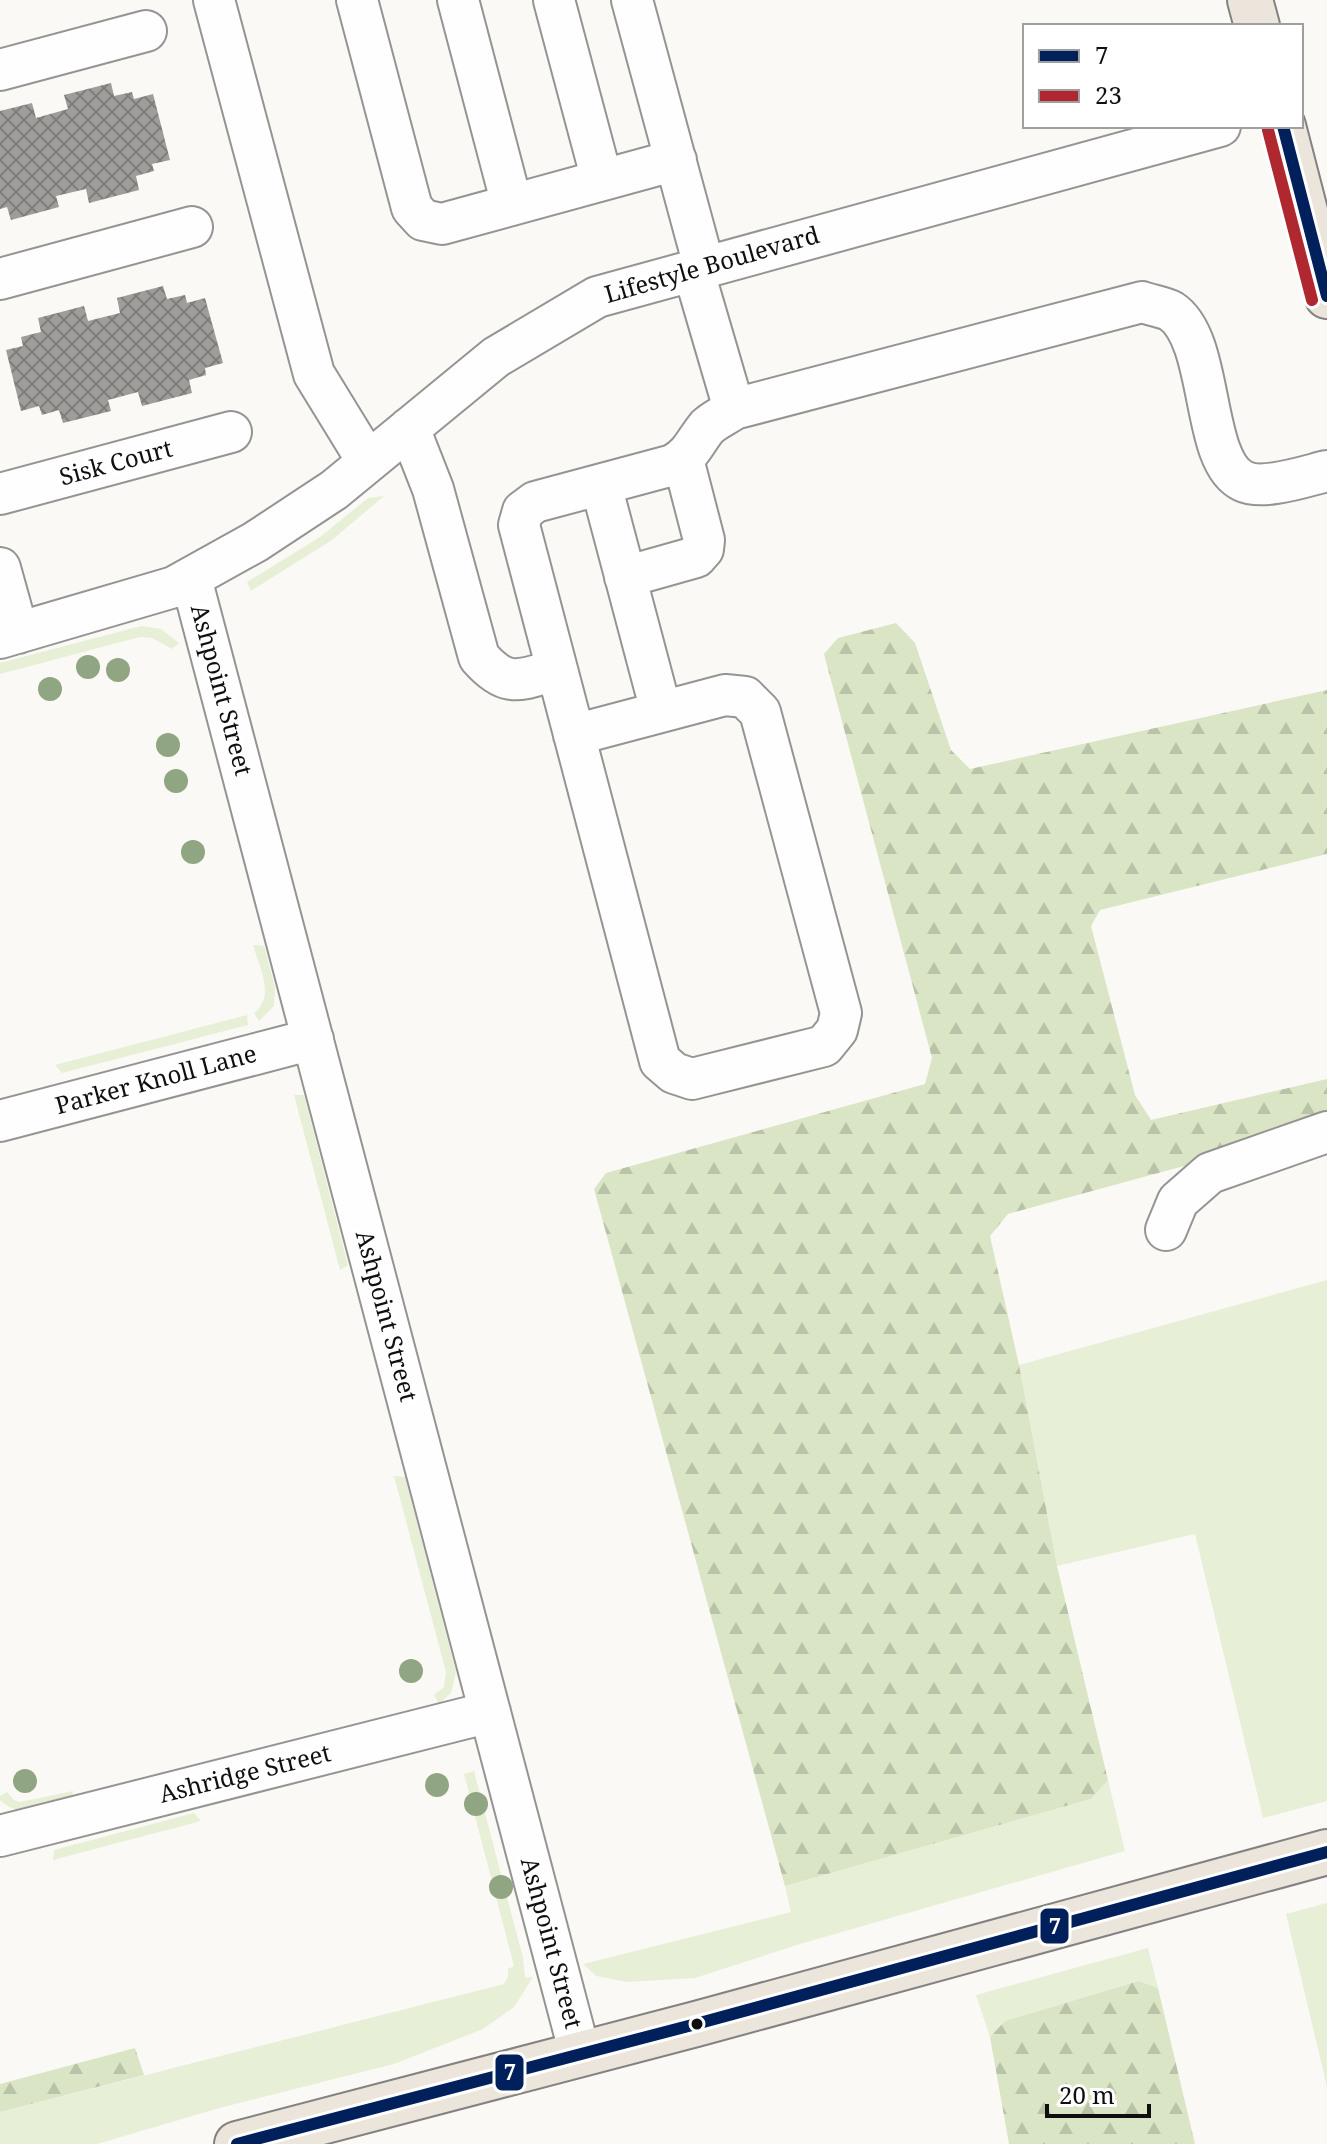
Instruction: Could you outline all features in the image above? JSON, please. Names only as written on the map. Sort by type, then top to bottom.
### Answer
[{"type":"main road","points":[[1250,0],[1256,24]]},
{"type":"main road","points":[[1284,128],[1327,296]]},
{"type":"main road","points":[[237,2144],[1327,1852]]},
{"type":"street","points":[[214,0],[314,374],[368,462]]},
{"type":"street","points":[[357,0],[412,208],[423,220],[442,224],[676,160]]},
{"type":"street","points":[[458,0],[512,205]]},
{"type":"street","points":[[554,0],[602,180]]},
{"type":"street","points":[[632,0],[676,160],[734,409]]},
{"type":"street","points":[[0,70],[146,31]]},
{"type":"street","name":"Lifestyle Boulevard","points":[[9,636],[174,587],[255,542],[334,490],[496,357],[597,297],[1213,128]]},
{"type":"street","points":[[0,279],[192,227]]},
{"type":"street","points":[[574,735],[725,695],[745,697],[760,712],[841,1013],[837,1030],[824,1046],[692,1079],[674,1073],[660,1061],[556,670],[519,525],[523,511],[535,502],[673,465],[696,446],[708,427],[734,409],[1142,302],[1171,311],[1190,334],[1226,468],[1244,482],[1268,484],[1327,471]]},
{"type":"street","points":[[409,428],[433,489],[479,657],[493,673],[515,681],[556,670]]},
{"type":"street","name":"Sisk Court","points":[[0,494],[231,432]]},
{"type":"street","points":[[625,577],[696,557],[703,549],[704,540],[683,459]]},
{"type":"street","points":[[601,485],[661,711]]},
{"type":"street","points":[[0,568],[9,636]]},
{"type":"street","name":"Ashpoint Street","points":[[191,578],[580,2054]]},
{"type":"street","name":"Parker Knoll Lane","points":[[0,1121],[313,1039]]},
{"type":"street","points":[[1166,1230],[1178,1201],[1210,1173],[1327,1132]]},
{"type":"street","name":"Ashridge Street","points":[[0,1836],[490,1712]]},
{"type":"green space","points":[[384,496],[332,540],[251,591],[247,582],[320,537],[368,498]]},
{"type":"green space","points":[[896,623],[915,643],[951,750],[970,769],[1327,690],[1327,854],[1100,910],[1091,926],[1135,1095],[1151,1120],[1327,1079],[1327,1127],[1008,1214],[990,1236],[1019,1365],[1057,1566],[1108,1780],[1091,1799],[785,1886],[594,1189],[606,1173],[925,1084],[932,1058],[824,654],[838,638]]},
{"type":"green space","points":[[141,626],[161,629],[179,643],[172,649],[152,638],[140,637],[0,674],[0,663]]},
{"type":"green space","points":[[253,945],[264,946],[275,987],[274,1006],[259,1021],[254,1013],[261,1006],[265,990]]},
{"type":"green space","points":[[247,1015],[248,1025],[62,1073],[55,1065]]},
{"type":"green space","points":[[294,1095],[304,1095],[348,1265],[340,1270]]},
{"type":"green space","points":[[1327,1280],[1327,1801],[1263,1818],[1195,1534],[1057,1566],[1019,1365]]},
{"type":"green space","points":[[394,1476],[405,1477],[456,1672],[451,1693],[439,1704],[434,1695],[444,1687],[446,1672]]},
{"type":"green space","points":[[474,1771],[523,1958],[525,1978],[533,1977],[514,2007],[483,2029],[394,2064],[223,2107],[97,2144],[0,2144],[0,2112],[504,1984],[508,1969],[514,1966],[464,1774]]},
{"type":"green space","points":[[1108,1780],[1125,1851],[800,1944],[695,1978],[627,1982],[596,1976],[583,1964],[791,1912],[785,1886],[1091,1799]]},
{"type":"green space","points":[[73,1791],[72,1801],[44,1809],[25,1811],[0,1800],[0,1796],[7,1792],[20,1802]]},
{"type":"green space","points":[[194,1813],[201,1821],[53,1860],[54,1850]]},
{"type":"green space","points":[[1327,1903],[1327,2087],[1286,1914]]},
{"type":"green space","points":[[1148,1948],[1158,1988],[1137,1981],[1005,2021],[990,2037],[976,1995]]},
{"type":"green space","points":[[1138,1981],[1158,1988],[1195,2144],[1009,2144],[990,2037],[1005,2021]]},
{"type":"green space","points":[[135,2048],[144,2075],[0,2112],[0,2084]]},
{"type":"building","points":[[111,83],[114,96],[132,92],[134,99],[153,94],[170,160],[152,164],[154,171],[136,176],[139,190],[89,203],[86,189],[56,196],[59,207],[11,220],[7,207],[0,209],[0,111],[32,103],[36,118],[68,109],[64,95]]},
{"type":"building","points":[[163,286],[167,299],[185,295],[187,303],[205,298],[223,363],[205,368],[206,375],[189,380],[192,393],[142,406],[138,392],[108,400],[111,411],[63,423],[59,410],[42,415],[39,406],[21,411],[6,350],[23,346],[21,337],[41,332],[38,318],[84,306],[88,321],[120,313],[117,298]]},
{"type":"transit line","name":"7","points":[[1284,128],[1327,296]]},
{"type":"transit line","name":"23","points":[[1268,130],[1312,300]]},
{"type":"transit line","name":"7","points":[[237,2144],[696,2024],[1327,1852]]}]
